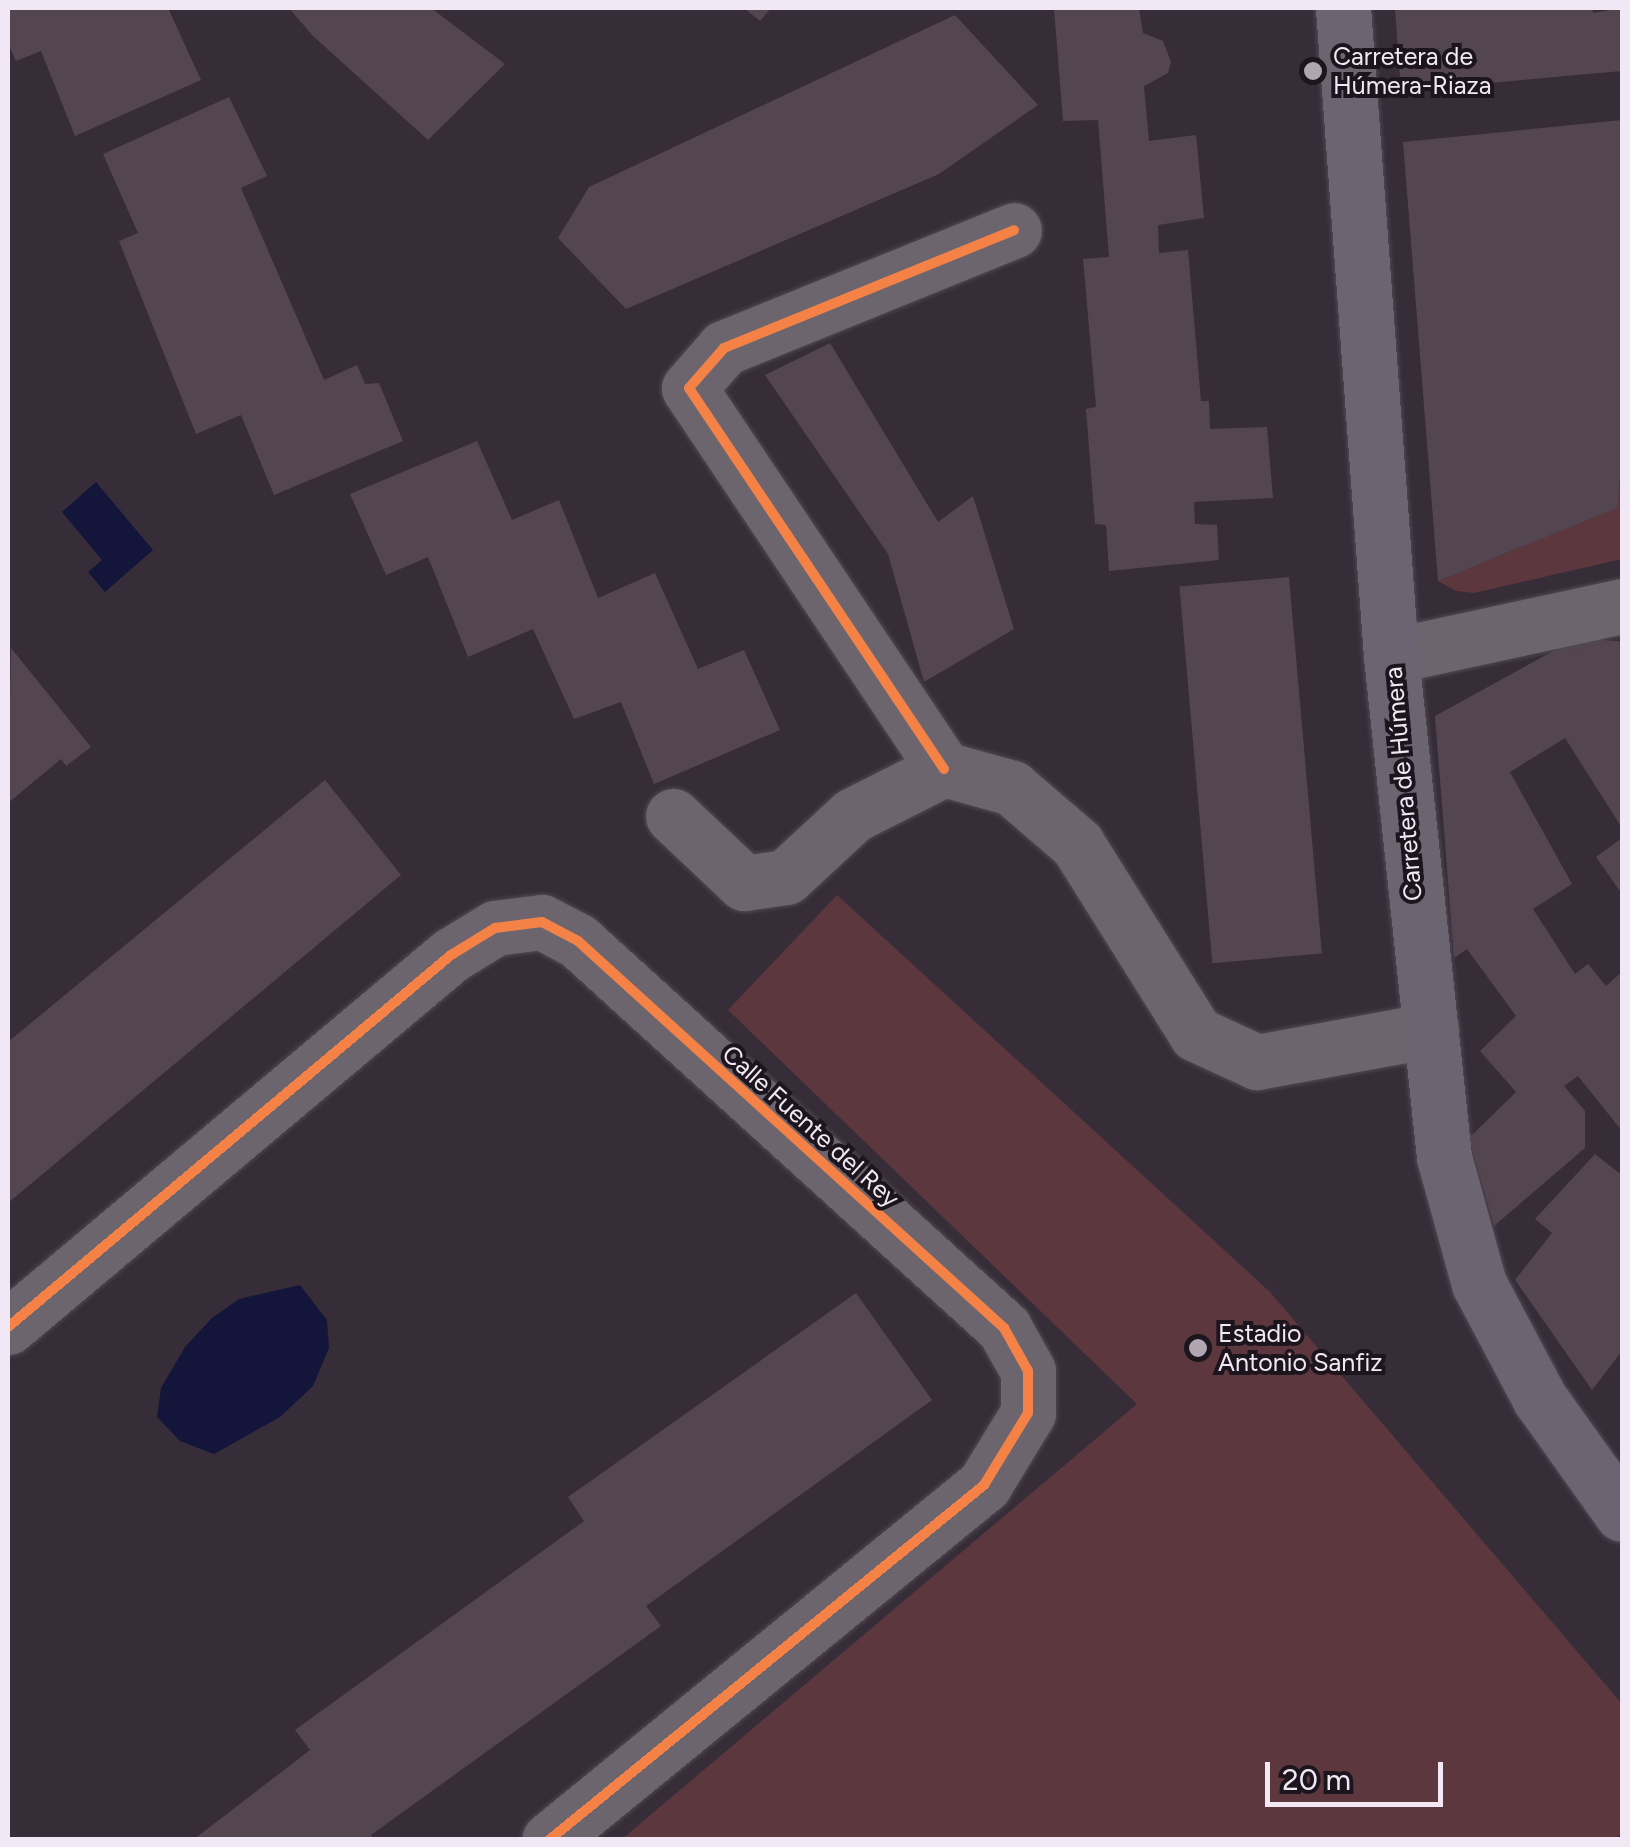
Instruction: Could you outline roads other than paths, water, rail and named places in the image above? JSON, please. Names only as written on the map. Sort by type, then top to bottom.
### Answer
[{"type":"main road","name":"Carretera de Húmera","points":[[1343,8],[1391,656],[1444,1157],[1479,1284],[1540,1399],[1622,1514]]},
{"type":"street","points":[[1014,230],[724,348],[689,388],[944,769],[1012,788],[1076,844],[1196,1034],[1257,1062],[1431,1030]]},
{"type":"street","points":[[1391,656],[1622,606]]},
{"type":"street","points":[[674,816],[744,883],[786,877],[853,815],[944,769]]},
{"type":"street","name":"Calle Fuente del Rey","points":[[8,1328],[451,955],[496,928],[542,922],[578,941],[1004,1328],[1028,1371],[1028,1413],[984,1485],[549,1840]]},
{"type":"place","name":"Carretera de Húmera-Riaza","points":[[1313,71]]},
{"type":"place","name":"Estadio Antonio Sanfiz","points":[[1198,1348]]}]
